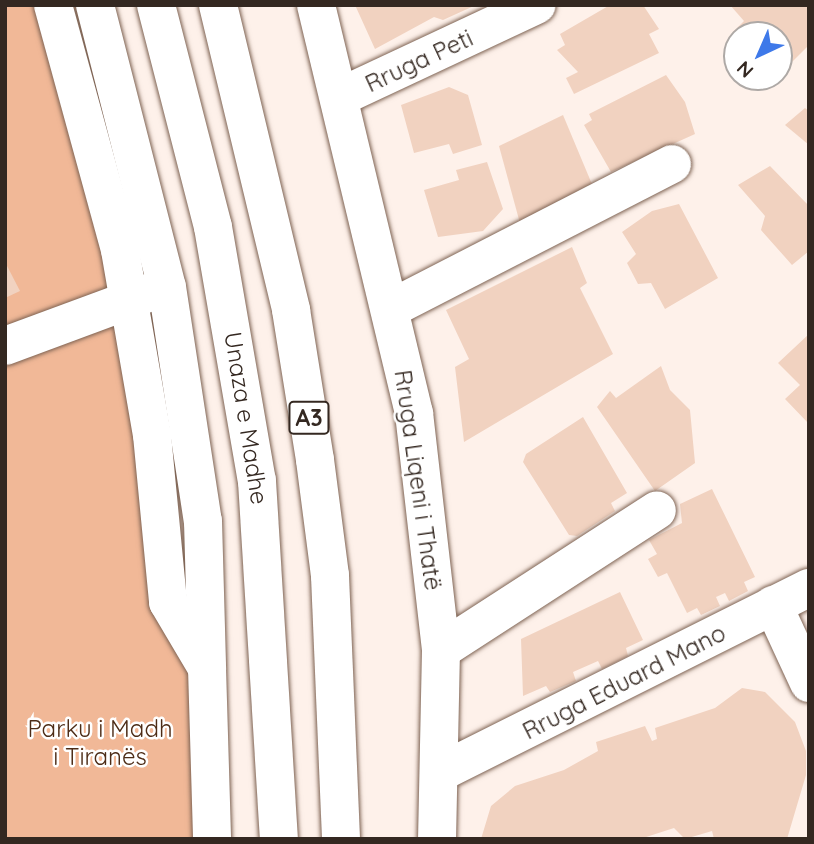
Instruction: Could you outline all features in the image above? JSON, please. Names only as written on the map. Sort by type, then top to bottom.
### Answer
[{"type":"main road","points":[[54,5],[129,299],[152,435],[167,602],[207,668]]},
{"type":"main road","points":[[95,5],[167,287],[203,521],[212,839]]},
{"type":"main road","name":"Unaza e Madhe","points":[[156,5],[239,356],[269,589],[279,839]]},
{"type":"main road","name":"A3","points":[[218,5],[291,310],[316,460],[330,576],[341,839]]},
{"type":"main road","name":"Rruga Liqeni i Thatë","points":[[316,5],[414,412],[441,650],[436,839]]},
{"type":"main road","name":"Rruga Peti","points":[[340,97],[536,5]]},
{"type":"main road","points":[[390,309],[672,164]]},
{"type":"main road","points":[[5,346],[167,287]]},
{"type":"main road","points":[[441,650],[657,510]]},
{"type":"main road","name":"Rruga Eduard Mano","points":[[439,773],[809,588]]},
{"type":"main road","points":[[773,605],[809,683]]},
{"type":"main road","points":[[259,839],[278,789]]},
{"type":"green space","name":"Parku i Madh i Tiranës","points":[[5,5],[70,5],[191,657],[198,839],[5,839]]},
{"type":"building","points":[[355,5],[476,5],[443,20],[434,17],[375,49]]},
{"type":"building","points":[[610,5],[643,5],[659,29],[649,34],[659,53],[574,94],[566,78],[578,72],[557,50],[565,45],[560,34]]},
{"type":"building","points":[[730,5],[809,5],[809,45],[793,61],[793,21],[744,21]]},
{"type":"building","points":[[666,75],[685,102],[695,134],[611,172],[584,125],[592,120],[589,114]]},
{"type":"building","points":[[449,87],[468,95],[482,145],[453,154],[449,144],[414,153],[401,105]]},
{"type":"building","points":[[805,108],[809,111],[809,145],[785,125]]},
{"type":"building","points":[[563,115],[594,189],[521,227],[499,146]]},
{"type":"building","points":[[487,162],[503,209],[483,231],[438,237],[424,190],[459,180],[456,170]]},
{"type":"building","points":[[770,166],[809,206],[809,251],[792,265],[761,230],[765,216],[738,185]]},
{"type":"building","points":[[679,204],[718,278],[665,309],[651,283],[638,284],[627,263],[636,254],[622,232],[652,211]]},
{"type":"building","points":[[572,247],[587,283],[580,288],[613,354],[464,442],[455,367],[469,359],[446,310]]},
{"type":"building","points":[[5,262],[20,291],[5,298]]},
{"type":"building","points":[[809,334],[809,424],[785,399],[800,385],[778,363]]},
{"type":"building","points":[[661,366],[670,390],[690,410],[695,463],[655,491],[597,407],[610,391],[616,398]]},
{"type":"building","points":[[583,417],[627,493],[611,503],[615,511],[577,536],[569,535],[523,462],[526,454]]},
{"type":"building","points":[[712,489],[755,577],[744,582],[748,591],[729,601],[725,593],[716,597],[720,606],[701,615],[697,608],[687,613],[667,573],[658,577],[648,559],[657,554],[649,540],[682,523],[680,504]]},
{"type":"building","points":[[620,592],[643,640],[626,648],[628,656],[602,669],[598,661],[573,672],[576,681],[550,692],[546,686],[523,696],[521,639]]},
{"type":"building","points":[[742,688],[765,692],[795,722],[806,751],[806,775],[787,839],[714,839],[712,831],[685,839],[674,828],[640,839],[481,839],[491,806],[515,786],[564,770],[598,751],[596,742],[645,726],[652,741],[657,739],[655,728],[715,708]]}]
